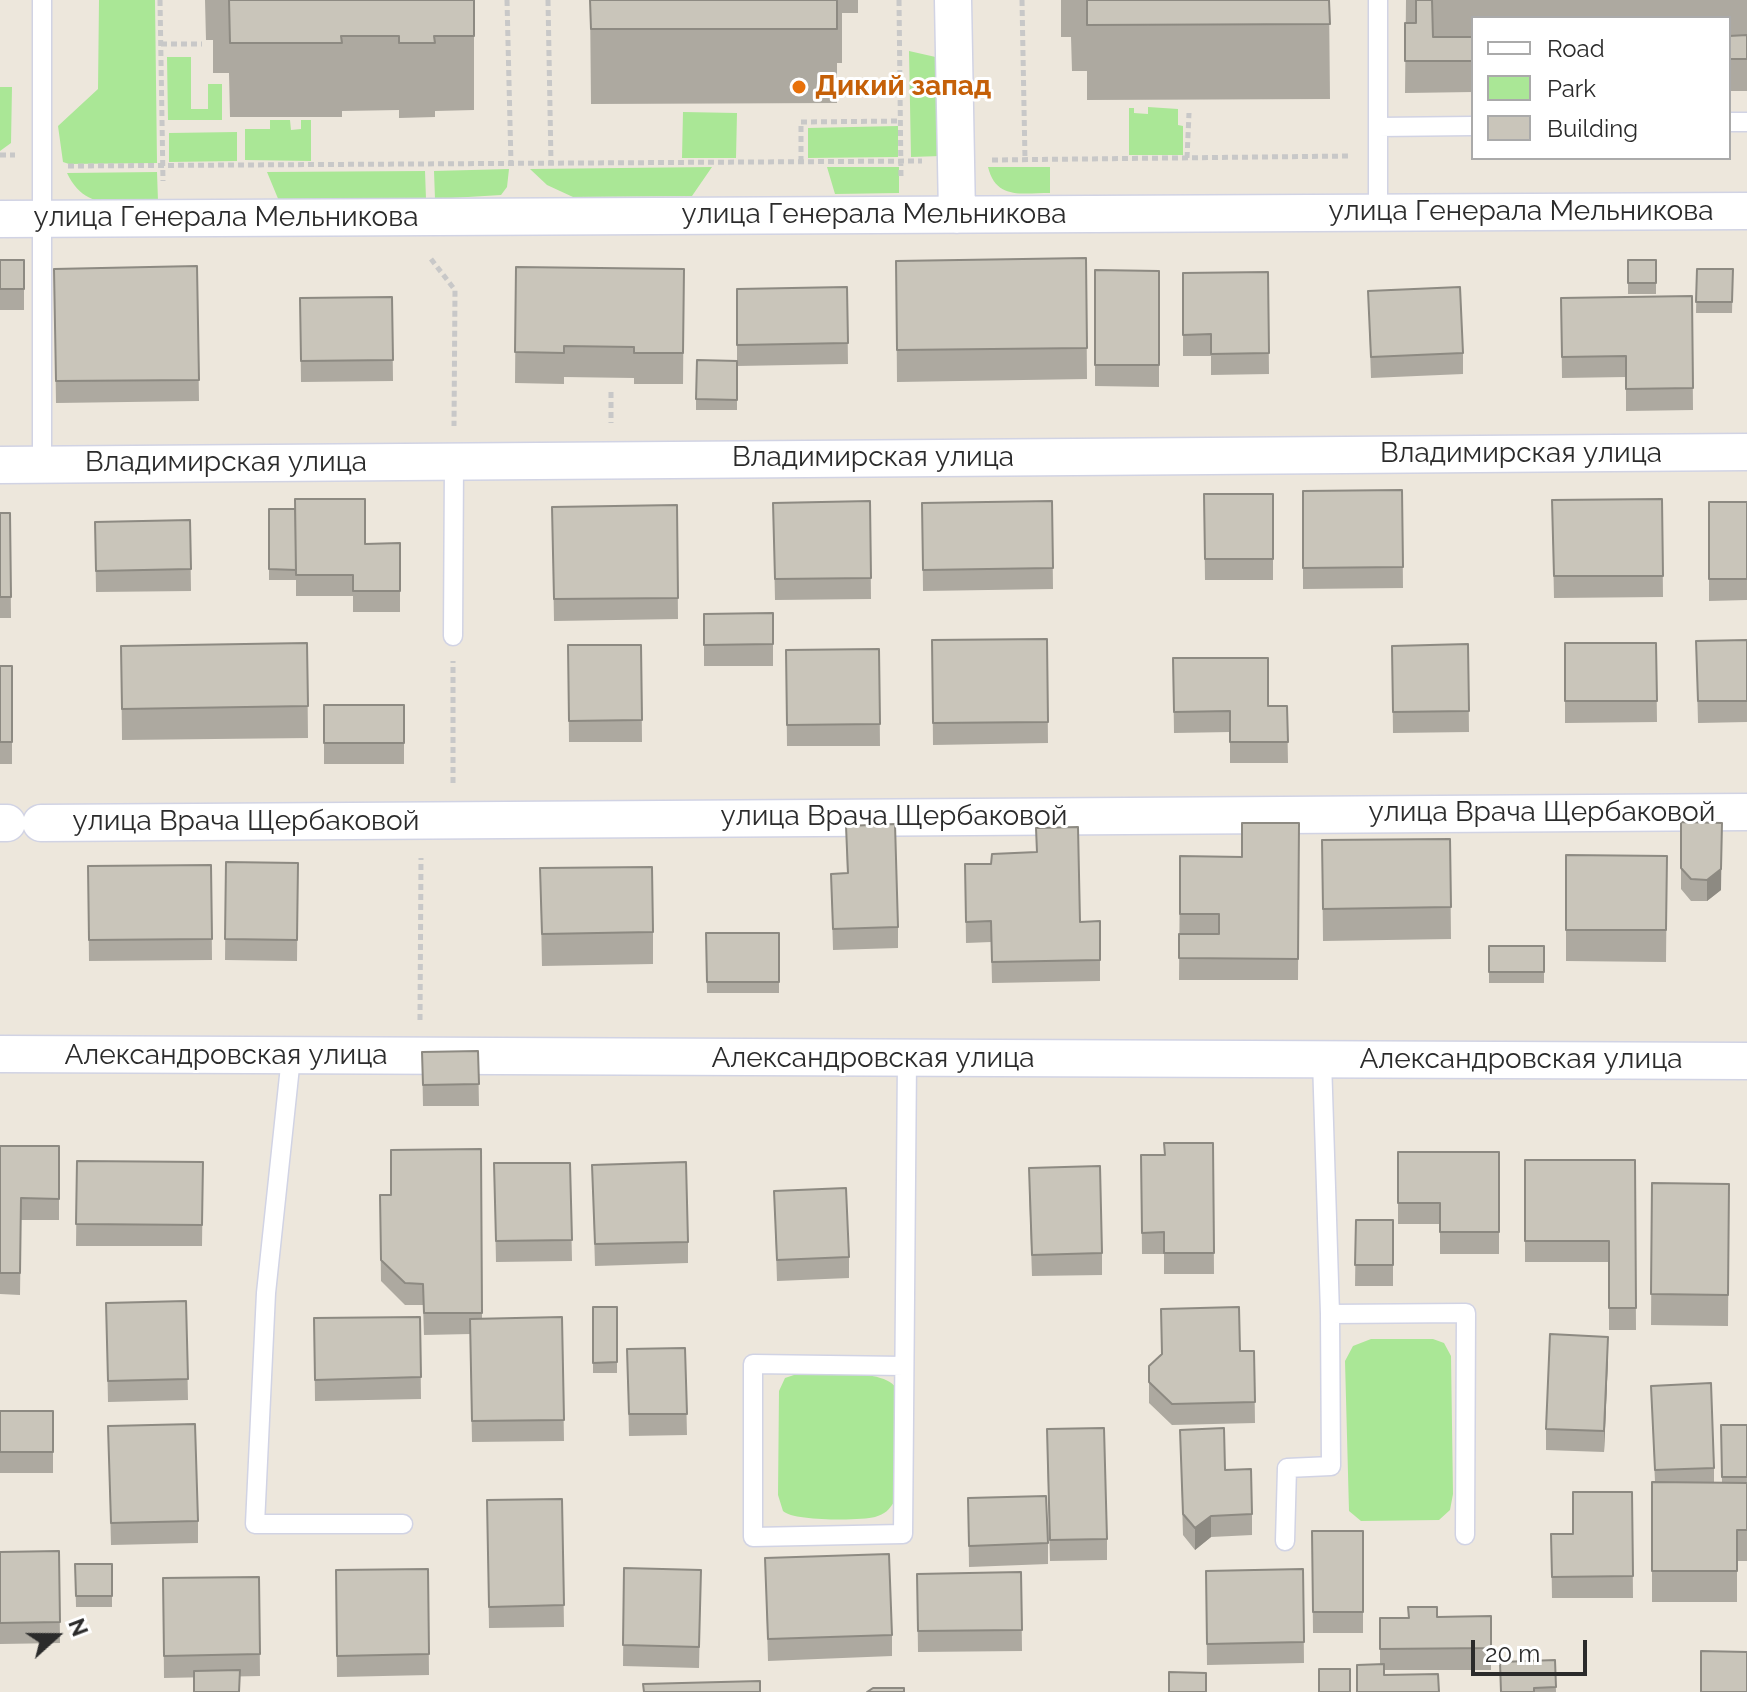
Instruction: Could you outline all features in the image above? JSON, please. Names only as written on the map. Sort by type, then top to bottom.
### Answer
[{"type":"street","points":[[953,0],[957,215]]},
{"type":"street","name":"улица Генерала Мельникова","points":[[0,219],[1747,211]]},
{"type":"street","name":"Владимирская улица","points":[[0,465],[1747,452]]},
{"type":"street","name":"улица Врача Щербаковой","points":[[16,823],[1747,812]]},
{"type":"street","name":"Александровская улица","points":[[0,1054],[1747,1061]]},
{"type":"lane","points":[[42,0],[42,465]]},
{"type":"lane","points":[[1378,0],[1378,213]]},
{"type":"lane","points":[[1378,127],[1471,126]]},
{"type":"lane","points":[[453,636],[454,461]]},
{"type":"lane","points":[[291,1057],[266,1293],[255,1524],[403,1524]]},
{"type":"lane","points":[[904,1366],[753,1364],[753,1537],[903,1534],[907,1059]]},
{"type":"lane","points":[[1285,1541],[1287,1468],[1331,1466],[1322,1060]]},
{"type":"lane","points":[[1330,1314],[1466,1313],[1465,1535]]},
{"type":"path","points":[[160,0],[163,218]]},
{"type":"path","points":[[507,0],[511,164]]},
{"type":"path","points":[[548,0],[551,163]]},
{"type":"path","points":[[899,0],[901,215]]},
{"type":"path","points":[[1022,0],[1025,160]]},
{"type":"path","points":[[161,44],[202,44]]},
{"type":"path","points":[[1187,158],[1189,113]]},
{"type":"path","points":[[801,162],[801,122],[900,121]]},
{"type":"path","points":[[0,155],[71,167],[1378,156]]},
{"type":"path","points":[[431,259],[455,290],[454,461]]},
{"type":"path","points":[[419,1057],[453,636]]},
{"type":"green space","points":[[99,0],[155,0],[157,163],[63,162],[58,126],[98,89]]},
{"type":"green space","points":[[909,51],[940,58],[941,156],[911,157]]},
{"type":"green space","points":[[167,57],[191,57],[191,109],[208,109],[208,84],[222,84],[222,120],[168,120]]},
{"type":"green space","points":[[0,87],[12,87],[11,143],[0,151]]},
{"type":"green space","points":[[1148,107],[1178,109],[1178,125],[1183,126],[1183,155],[1129,155],[1129,108],[1134,108],[1134,113],[1148,114]]},
{"type":"green space","points":[[683,112],[737,113],[736,158],[682,158]]},
{"type":"green space","points":[[270,120],[290,120],[291,130],[301,129],[301,120],[311,120],[311,161],[245,160],[245,129],[270,129]]},
{"type":"green space","points":[[898,126],[898,157],[808,158],[808,128]]},
{"type":"green space","points":[[237,132],[237,161],[169,162],[169,133]]},
{"type":"green space","points":[[712,167],[692,196],[573,197],[547,185],[530,169]]},
{"type":"green space","points":[[827,167],[899,167],[899,193],[835,194]]},
{"type":"green space","points":[[988,167],[1050,167],[1050,193],[1004,190],[992,178]]},
{"type":"green space","points":[[509,169],[507,187],[501,195],[435,199],[434,171]]},
{"type":"green space","points":[[425,171],[426,199],[279,201],[267,172]]},
{"type":"green space","points":[[157,172],[158,201],[117,203],[84,194],[67,173]]},
{"type":"green space","points":[[1371,1339],[1433,1339],[1444,1343],[1451,1356],[1453,1494],[1450,1510],[1439,1520],[1361,1521],[1349,1511],[1345,1361],[1353,1346]]},
{"type":"green space","points":[[797,1374],[866,1375],[879,1377],[896,1388],[894,1502],[884,1513],[867,1518],[827,1519],[799,1517],[783,1511],[778,1495],[779,1391],[785,1378]]},
{"type":"building","points":[[229,0],[474,0],[474,36],[434,36],[435,43],[399,43],[399,36],[341,36],[342,43],[230,43]]},
{"type":"building","points":[[590,0],[837,0],[837,29],[591,29]]},
{"type":"building","points":[[1087,0],[1329,0],[1330,24],[1087,25]]},
{"type":"building","points":[[1416,0],[1432,0],[1433,37],[1471,37],[1471,61],[1405,61],[1405,23],[1416,23]]},
{"type":"building","points":[[1747,35],[1747,59],[1731,59],[1731,36]]},
{"type":"building","points":[[1086,258],[1087,348],[897,350],[896,261]]},
{"type":"building","points":[[0,260],[24,260],[24,289],[0,289]]},
{"type":"building","points":[[1628,260],[1656,260],[1656,283],[1628,283]]},
{"type":"building","points":[[197,266],[199,380],[56,381],[54,269]]},
{"type":"building","points":[[516,267],[684,269],[683,353],[634,353],[634,347],[564,346],[564,353],[515,352]]},
{"type":"building","points":[[1697,269],[1733,269],[1732,302],[1696,302]]},
{"type":"building","points":[[1095,270],[1159,271],[1159,365],[1095,365]]},
{"type":"building","points":[[1268,272],[1269,353],[1211,354],[1211,334],[1183,335],[1183,273]]},
{"type":"building","points":[[847,287],[848,343],[737,345],[737,289]]},
{"type":"building","points":[[1460,287],[1463,353],[1371,357],[1368,291]]},
{"type":"building","points":[[1692,296],[1693,388],[1626,389],[1626,356],[1562,357],[1561,298]]},
{"type":"building","points":[[392,297],[393,360],[301,361],[300,298]]},
{"type":"building","points":[[697,360],[737,361],[737,400],[696,399]]},
{"type":"building","points":[[1402,490],[1403,567],[1303,568],[1303,491]]},
{"type":"building","points":[[1204,494],[1273,494],[1273,559],[1205,559]]},
{"type":"building","points":[[295,499],[365,499],[365,544],[400,543],[400,591],[353,591],[353,575],[296,575]]},
{"type":"building","points":[[1662,499],[1663,576],[1554,576],[1552,500]]},
{"type":"building","points":[[870,501],[871,578],[775,579],[773,503]]},
{"type":"building","points":[[1052,501],[1053,568],[923,570],[922,503]]},
{"type":"building","points":[[1709,502],[1747,502],[1747,579],[1709,579]]},
{"type":"building","points":[[677,505],[678,598],[554,599],[552,507]]},
{"type":"building","points":[[269,509],[295,509],[296,570],[269,569]]},
{"type":"building","points":[[0,513],[10,513],[11,597],[0,597]]},
{"type":"building","points":[[190,520],[191,569],[96,571],[95,522]]},
{"type":"building","points":[[773,613],[773,644],[704,645],[704,614]]},
{"type":"building","points":[[1047,639],[1048,722],[933,723],[932,640]]},
{"type":"building","points":[[1747,640],[1747,701],[1698,701],[1696,641]]},
{"type":"building","points":[[307,643],[308,706],[122,709],[121,646]]},
{"type":"building","points":[[1565,643],[1656,643],[1657,701],[1565,701]]},
{"type":"building","points":[[1468,644],[1469,711],[1393,712],[1392,646]]},
{"type":"building","points":[[568,645],[641,645],[642,720],[569,721]]},
{"type":"building","points":[[879,649],[880,724],[787,725],[786,650]]},
{"type":"building","points":[[1173,658],[1268,658],[1268,706],[1287,706],[1288,742],[1230,742],[1230,711],[1174,712]]},
{"type":"building","points":[[0,666],[12,666],[12,742],[0,742]]},
{"type":"building","points":[[324,705],[404,705],[404,743],[324,743]]},
{"type":"building","points":[[1681,822],[1722,823],[1721,869],[1707,880],[1691,879],[1681,868]]},
{"type":"building","points":[[1242,823],[1299,823],[1298,959],[1179,958],[1179,934],[1219,934],[1219,914],[1180,914],[1180,856],[1242,857]]},
{"type":"building","points":[[895,824],[898,927],[833,929],[831,874],[848,873],[846,826]]},
{"type":"building","points":[[1078,827],[1080,922],[1100,921],[1100,960],[992,962],[991,921],[966,922],[965,864],[991,864],[992,854],[1037,852],[1036,828]]},
{"type":"building","points":[[1450,839],[1451,907],[1323,909],[1322,840]]},
{"type":"building","points":[[1566,855],[1667,856],[1666,930],[1566,930]]},
{"type":"building","points":[[226,862],[298,863],[297,940],[225,939]]},
{"type":"building","points":[[211,865],[212,939],[89,940],[88,866]]},
{"type":"building","points":[[652,867],[653,932],[542,934],[540,868]]},
{"type":"building","points":[[706,933],[779,933],[779,982],[707,982]]},
{"type":"building","points":[[1489,946],[1544,946],[1544,972],[1489,972]]},
{"type":"building","points":[[478,1051],[479,1084],[423,1085],[422,1052]]},
{"type":"building","points":[[1164,1143],[1213,1143],[1214,1253],[1164,1253],[1164,1232],[1142,1233],[1141,1155],[1165,1155]]},
{"type":"building","points":[[0,1146],[59,1146],[59,1199],[21,1198],[20,1273],[0,1273]]},
{"type":"building","points":[[481,1149],[482,1313],[424,1313],[423,1284],[405,1283],[381,1260],[380,1195],[391,1195],[391,1150]]},
{"type":"building","points":[[1398,1152],[1499,1152],[1499,1232],[1440,1232],[1440,1203],[1398,1203]]},
{"type":"building","points":[[1525,1160],[1635,1160],[1636,1308],[1609,1308],[1609,1241],[1525,1241]]},
{"type":"building","points":[[77,1161],[203,1162],[202,1225],[76,1224]]},
{"type":"building","points":[[686,1162],[688,1242],[595,1244],[592,1165]]},
{"type":"building","points":[[494,1163],[570,1163],[572,1240],[496,1241]]},
{"type":"building","points":[[1100,1166],[1102,1253],[1032,1255],[1029,1168]]},
{"type":"building","points":[[1652,1183],[1729,1184],[1728,1295],[1651,1294]]},
{"type":"building","points":[[846,1188],[849,1257],[777,1260],[774,1191]]},
{"type":"building","points":[[1356,1220],[1393,1220],[1393,1265],[1355,1265]]},
{"type":"building","points":[[186,1301],[188,1379],[108,1381],[106,1303]]},
{"type":"building","points":[[593,1307],[617,1307],[617,1362],[593,1363]]},
{"type":"building","points":[[1239,1307],[1240,1351],[1254,1351],[1255,1402],[1172,1404],[1149,1382],[1149,1366],[1162,1354],[1161,1309]]},
{"type":"building","points":[[420,1317],[421,1377],[315,1380],[314,1318]]},
{"type":"building","points":[[562,1317],[564,1420],[472,1421],[470,1319]]},
{"type":"building","points":[[1550,1334],[1608,1337],[1604,1431],[1546,1429]]},
{"type":"building","points":[[685,1348],[687,1414],[629,1414],[627,1349]]},
{"type":"building","points":[[1711,1383],[1714,1468],[1655,1470],[1651,1386]]},
{"type":"building","points":[[0,1411],[53,1411],[53,1452],[0,1452]]},
{"type":"building","points":[[195,1424],[198,1521],[111,1523],[108,1426]]},
{"type":"building","points":[[1721,1425],[1747,1425],[1747,1477],[1722,1477]]},
{"type":"building","points":[[1104,1428],[1107,1539],[1050,1540],[1047,1429]]},
{"type":"building","points":[[1224,1428],[1225,1470],[1251,1469],[1252,1514],[1211,1516],[1195,1528],[1183,1514],[1180,1430]]},
{"type":"building","points":[[1652,1482],[1747,1483],[1747,1530],[1737,1530],[1737,1571],[1652,1571]]},
{"type":"building","points":[[1573,1492],[1632,1492],[1633,1576],[1552,1577],[1551,1534],[1573,1534]]},
{"type":"building","points":[[1046,1496],[1048,1543],[969,1546],[968,1498]]},
{"type":"building","points":[[562,1499],[564,1605],[489,1607],[487,1500]]},
{"type":"building","points":[[1312,1531],[1363,1531],[1363,1612],[1313,1612]]},
{"type":"building","points":[[59,1551],[60,1622],[0,1623],[0,1552]]},
{"type":"building","points":[[889,1554],[892,1635],[768,1639],[765,1558]]},
{"type":"building","points":[[75,1564],[112,1564],[112,1596],[76,1596]]},
{"type":"building","points":[[624,1568],[701,1570],[699,1647],[623,1645]]},
{"type":"building","points":[[428,1569],[429,1654],[337,1656],[336,1570]]},
{"type":"building","points":[[1303,1569],[1304,1642],[1207,1644],[1206,1571]]},
{"type":"building","points":[[1021,1572],[1022,1630],[918,1631],[917,1574]]},
{"type":"building","points":[[259,1577],[260,1654],[164,1656],[163,1578]]},
{"type":"building","points":[[1408,1607],[1437,1607],[1437,1617],[1491,1616],[1491,1648],[1380,1649],[1380,1618],[1409,1618]]},
{"type":"building","points":[[1701,1651],[1747,1652],[1747,1692],[1701,1692]]},
{"type":"building","points":[[1555,1660],[1556,1687],[1534,1688],[1534,1692],[1501,1692],[1500,1662]]},
{"type":"building","points":[[1384,1664],[1384,1675],[1438,1674],[1439,1692],[1357,1692],[1357,1665]]},
{"type":"building","points":[[1319,1669],[1350,1669],[1350,1692],[1319,1692]]},
{"type":"building","points":[[240,1670],[239,1692],[194,1692],[194,1671]]},
{"type":"building","points":[[1169,1672],[1206,1673],[1206,1692],[1169,1692]]},
{"type":"building","points":[[760,1681],[760,1692],[644,1692],[643,1684]]},
{"type":"building","points":[[873,1688],[904,1688],[904,1692],[867,1692]]},
{"type":"place","name":"Дикий запад","points":[[799,87]]}]
